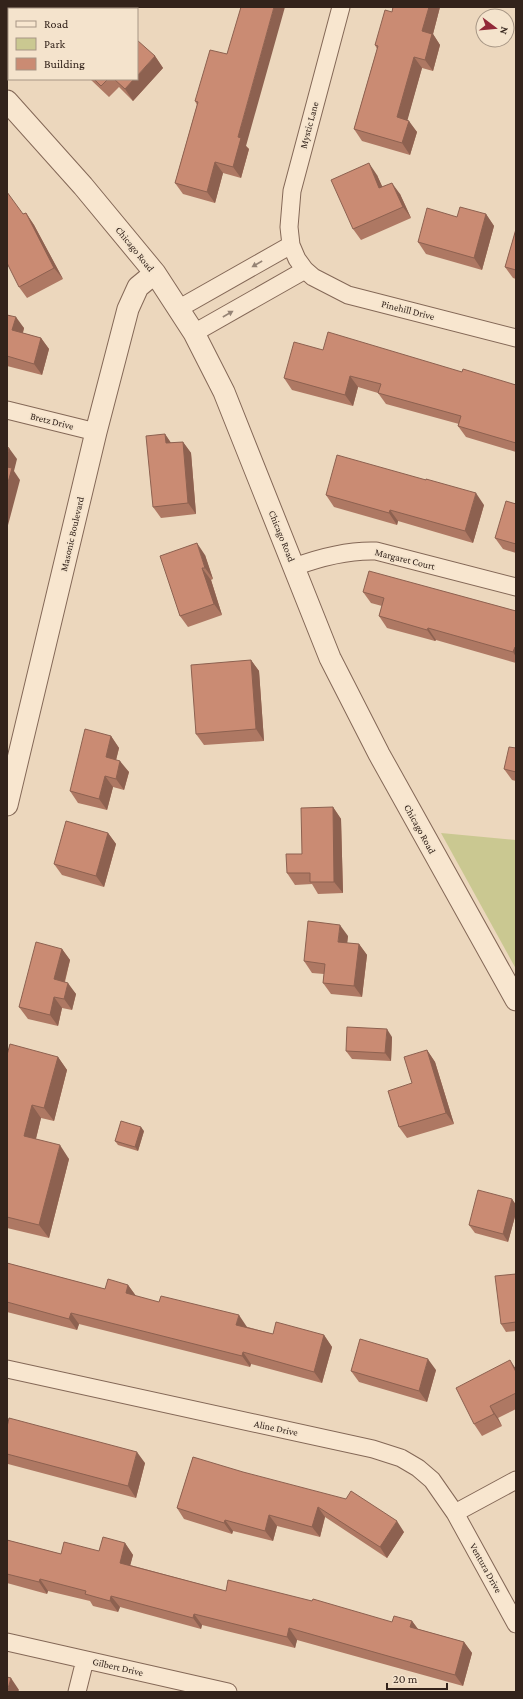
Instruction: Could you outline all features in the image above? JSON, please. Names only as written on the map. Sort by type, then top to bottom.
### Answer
[{"type":"street","name":"Mystic Lane","points":[[291,245],[289,227],[292,192],[341,7]]},
{"type":"street","name":"Chicago Road","points":[[7,101],[83,186],[155,273],[194,333],[224,392],[330,658],[379,754],[516,1000]]},
{"type":"street","name":"Pinehill Drive","points":[[291,245],[297,259],[305,270],[331,287],[348,295],[516,338]]},
{"type":"street","points":[[178,309],[291,245]]},
{"type":"street","points":[[194,333],[305,270]]},
{"type":"street","name":"Masonic Boulevard","points":[[7,805],[96,432],[128,309],[138,287],[155,273]]},
{"type":"street","name":"Bretz Drive","points":[[7,410],[96,432]]},
{"type":"street","name":"Margaret Court","points":[[294,567],[320,558],[356,550],[376,551],[516,587]]},
{"type":"street","name":"Aline Drive","points":[[7,1369],[380,1452],[401,1458],[418,1468],[432,1480],[455,1513]]},
{"type":"street","points":[[455,1513],[516,1480]]},
{"type":"street","name":"Ventura Drive","points":[[455,1513],[516,1624]]},
{"type":"street","name":"Gilbert Drive","points":[[7,1642],[228,1692]]},
{"type":"street","points":[[77,1692],[85,1660]]},
{"type":"green space","points":[[441,833],[516,840],[516,969]]},
{"type":"building","points":[[90,7],[91,8],[79,8]]},
{"type":"building","points":[[241,7],[274,7],[238,137],[241,138],[233,167],[215,162],[207,192],[175,183],[198,102],[195,101],[210,50],[227,54]]},
{"type":"building","points":[[393,7],[429,7],[422,31],[432,34],[425,60],[414,57],[397,117],[409,121],[402,143],[354,129],[378,46],[375,45],[385,10],[392,12]]},
{"type":"building","points":[[138,41],[155,56],[138,75]]},
{"type":"building","points":[[95,80],[107,80],[101,86]]},
{"type":"building","points":[[115,80],[133,80],[125,89]]},
{"type":"building","points":[[369,163],[379,188],[392,183],[403,207],[353,229],[331,180]]},
{"type":"building","points":[[7,192],[23,214],[26,213],[54,268],[19,287],[7,263]]},
{"type":"building","points":[[460,207],[486,214],[474,258],[418,242],[427,208],[457,217]]},
{"type":"building","points":[[516,229],[516,270],[505,267]]},
{"type":"building","points":[[7,315],[16,317],[12,330],[41,338],[34,364],[7,356]]},
{"type":"building","points":[[328,332],[462,372],[463,369],[516,385],[516,443],[458,426],[461,416],[378,393],[381,384],[350,376],[345,395],[284,378],[294,342],[323,350]]},
{"type":"building","points":[[165,434],[166,443],[183,442],[188,503],[153,507],[146,436]]},
{"type":"building","points":[[337,455],[476,493],[465,531],[390,510],[389,513],[326,495]]},
{"type":"building","points":[[7,467],[12,468],[7,486]]},
{"type":"building","points":[[506,501],[516,504],[516,544],[495,538]]},
{"type":"building","points":[[197,543],[205,568],[202,568],[214,604],[180,616],[160,556]]},
{"type":"building","points":[[369,571],[516,611],[516,647],[513,652],[379,616],[384,598],[363,592]]},
{"type":"building","points":[[251,660],[256,729],[196,734],[191,665]]},
{"type":"building","points":[[85,729],[111,736],[106,757],[120,761],[116,779],[105,776],[99,799],[70,791]]},
{"type":"building","points":[[509,747],[516,748],[516,772],[504,769]]},
{"type":"building","points":[[333,807],[334,882],[310,882],[310,873],[287,873],[286,854],[302,854],[301,808]]},
{"type":"building","points":[[66,821],[108,833],[96,876],[54,864]]},
{"type":"building","points":[[308,921],[340,925],[338,942],[359,944],[354,986],[323,983],[325,964],[304,961]]},
{"type":"building","points":[[36,942],[62,949],[54,979],[68,983],[64,999],[54,997],[50,1015],[19,1007]]},
{"type":"building","points":[[347,1027],[387,1029],[385,1053],[346,1051]]},
{"type":"building","points":[[10,1044],[58,1057],[44,1108],[32,1105],[24,1136],[60,1145],[39,1225],[7,1217],[7,1055]]},
{"type":"building","points":[[427,1050],[446,1113],[399,1127],[388,1091],[412,1083],[404,1057]]},
{"type":"building","points":[[121,1121],[141,1127],[135,1147],[115,1141]]},
{"type":"building","points":[[478,1190],[512,1199],[503,1234],[469,1225]]},
{"type":"building","points":[[7,1263],[105,1289],[108,1279],[128,1285],[126,1293],[159,1302],[161,1296],[239,1315],[236,1325],[273,1334],[276,1322],[324,1335],[314,1372],[243,1352],[242,1356],[71,1313],[69,1319],[7,1302]]},
{"type":"building","points":[[516,1274],[516,1322],[501,1324],[495,1276]]},
{"type":"building","points":[[360,1339],[428,1359],[419,1391],[351,1371]]},
{"type":"building","points":[[510,1360],[516,1372],[516,1393],[490,1406],[494,1414],[474,1424],[456,1388]]},
{"type":"building","points":[[9,1418],[137,1452],[128,1486],[7,1454],[7,1427]]},
{"type":"building","points":[[193,1457],[243,1472],[346,1499],[351,1491],[397,1521],[380,1547],[318,1507],[312,1527],[269,1515],[265,1531],[225,1520],[224,1523],[177,1508]]},
{"type":"building","points":[[103,1537],[125,1543],[120,1563],[226,1591],[228,1580],[312,1601],[313,1599],[392,1622],[394,1616],[412,1621],[410,1627],[464,1642],[455,1675],[289,1628],[287,1637],[194,1614],[193,1618],[111,1596],[110,1601],[85,1594],[86,1591],[40,1579],[39,1582],[7,1574],[7,1540],[61,1554],[64,1542],[99,1551]]},
{"type":"building","points":[[7,1677],[11,1678],[7,1692]]}]
